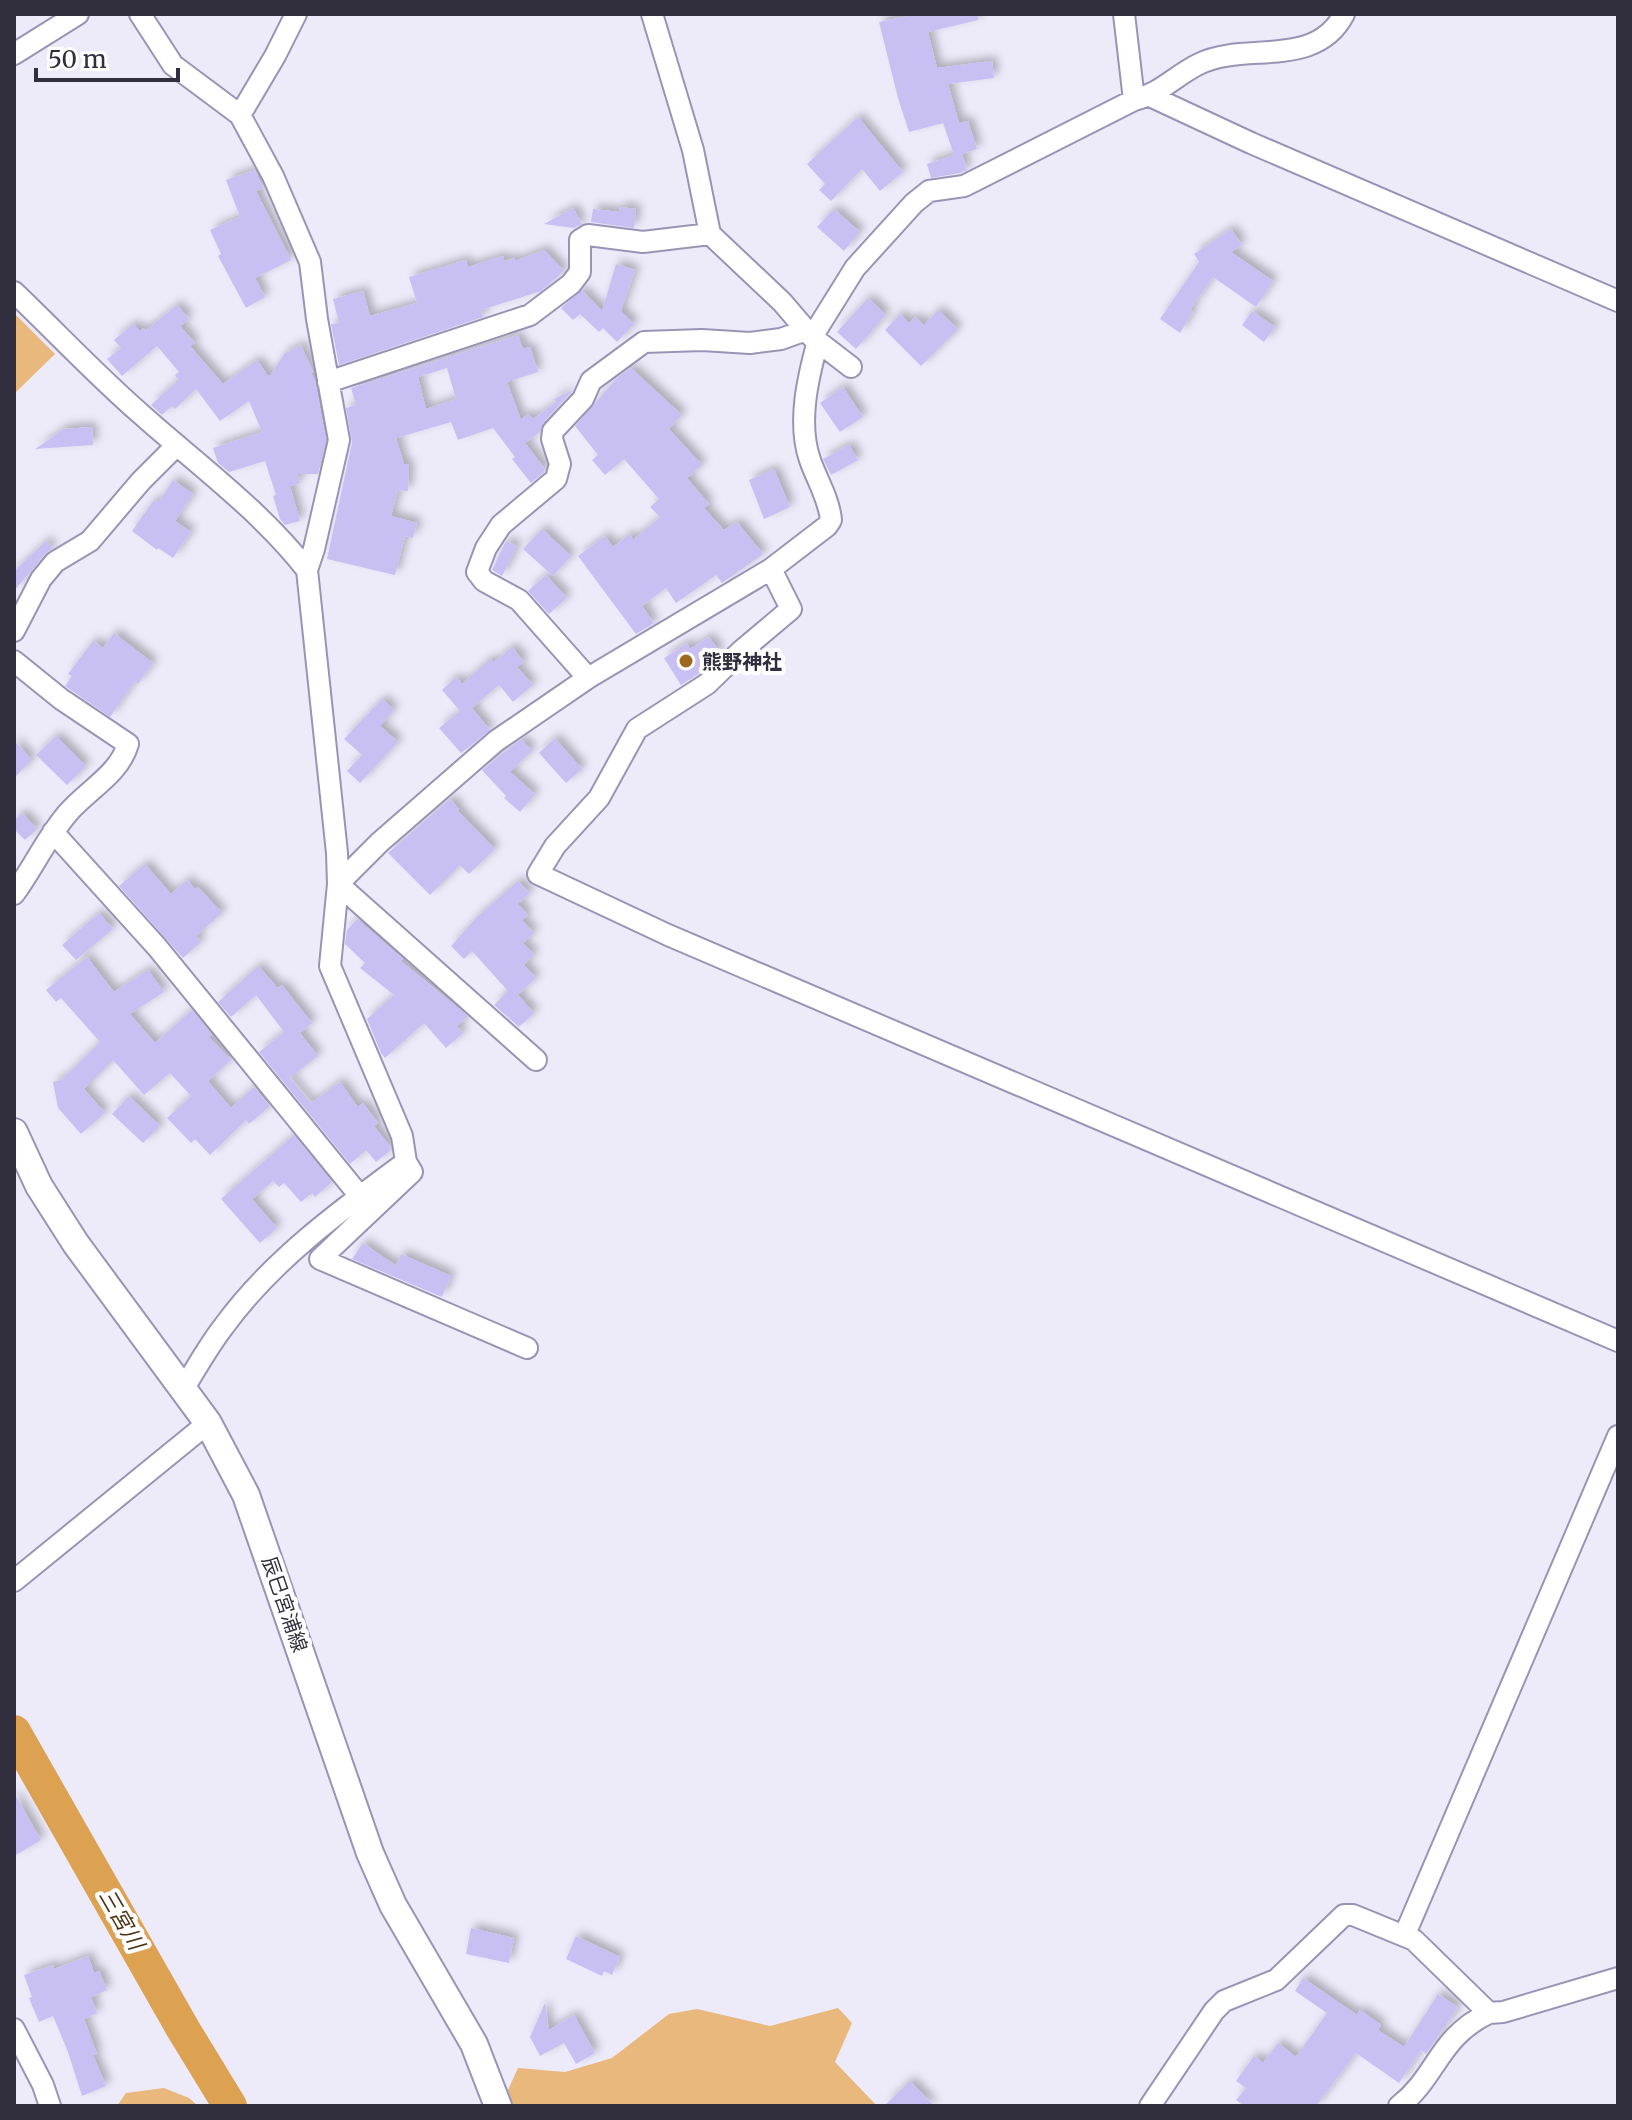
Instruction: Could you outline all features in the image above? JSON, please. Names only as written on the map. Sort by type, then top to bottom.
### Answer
[{"type":"main road","name":"辰巳宮浦線","points":[[14,1132],[39,1186],[76,1244],[208,1423],[246,1495],[370,1853],[393,1905],[474,2044],[498,2106]]},
{"type":"street","points":[[14,54],[78,14]]},
{"type":"street","points":[[140,14],[173,65],[240,115],[273,176],[310,262],[339,440],[307,570],[338,884],[330,966],[402,1136],[406,1162],[412,1172],[320,1259],[527,1348]]},
{"type":"street","points":[[240,115],[296,14]]},
{"type":"street","points":[[652,14],[693,150],[710,234],[782,302],[812,336],[851,367]]},
{"type":"street","points":[[1124,14],[1142,98]]},
{"type":"street","points":[[338,884],[496,741],[588,678],[771,569],[827,526],[831,520],[830,509],[809,459],[804,437],[812,336],[855,268],[899,218],[929,191],[964,186],[1142,98],[1198,64],[1223,55],[1283,52],[1306,47],[1328,34],[1344,14]]},
{"type":"street","points":[[1142,98],[1618,301]]},
{"type":"street","points":[[328,382],[530,315],[571,284],[580,272],[580,240],[588,235],[643,242],[710,234]]},
{"type":"street","points":[[14,292],[131,406],[198,461],[276,533],[307,570]]},
{"type":"street","points":[[588,678],[519,600],[484,581],[477,572],[486,548],[501,525],[556,479],[560,464],[552,439],[553,431],[583,399],[591,381],[644,342],[702,340],[750,343],[812,336]]},
{"type":"street","points":[[14,631],[41,579],[55,562],[95,536],[141,481],[177,445]]},
{"type":"street","points":[[771,569],[791,609],[707,684],[637,729],[599,798],[555,846],[538,874],[668,935],[1618,1341]]},
{"type":"street","points":[[14,661],[61,699],[128,744],[123,761],[69,812],[53,832],[14,894]]},
{"type":"street","points":[[53,832],[157,947],[359,1195]]},
{"type":"street","points":[[338,884],[536,1060]]},
{"type":"street","points":[[184,1388],[223,1326],[258,1285],[359,1195],[406,1162]]},
{"type":"street","points":[[14,1581],[208,1423]]},
{"type":"street","points":[[1405,1934],[1618,1436]]},
{"type":"street","points":[[1150,2106],[1214,2011],[1224,2001],[1276,1980],[1344,1915],[1353,1915],[1405,1934],[1489,2013]]},
{"type":"street","points":[[1399,2106],[1410,2098],[1450,2040],[1470,2022],[1489,2013],[1503,2012],[1618,1978]]},
{"type":"street","points":[[14,2029],[43,2085],[50,2106]]},
{"type":"shaded area","points":[[14,313],[55,354],[14,394]]},
{"type":"shaded area","points":[[838,2008],[852,2023],[835,2062],[877,2106],[512,2106],[508,2090],[518,2068],[565,2072],[612,2058],[669,2014],[697,2009],[770,2026]]},
{"type":"shaded area","points":[[164,2088],[189,2098],[198,2106],[117,2106],[126,2093]]},
{"type":"building","points":[[918,14],[978,14],[978,20],[928,32],[937,68],[992,61],[994,78],[948,84],[959,123],[968,121],[977,149],[962,154],[967,170],[931,178],[927,164],[954,155],[943,123],[909,132],[879,22]]},
{"type":"building","points":[[858,117],[903,172],[880,191],[862,169],[831,201],[819,190],[825,184],[807,164]]},
{"type":"building","points":[[255,170],[263,188],[256,191],[291,260],[255,278],[265,297],[246,308],[218,256],[221,254],[210,230],[240,217],[226,180]]},
{"type":"building","points":[[620,207],[636,209],[634,228],[591,222],[593,209],[619,212]]},
{"type":"building","points":[[573,208],[582,224],[574,228],[544,224]]},
{"type":"building","points":[[834,209],[860,232],[844,251],[817,227]]},
{"type":"building","points":[[1231,229],[1242,245],[1231,252],[1273,281],[1256,307],[1213,277],[1190,310],[1193,312],[1180,333],[1160,319],[1199,262],[1194,254]]},
{"type":"building","points":[[544,250],[564,271],[541,291],[481,310],[483,317],[339,365],[331,324],[339,323],[333,299],[363,291],[370,316],[417,303],[409,277],[466,260],[468,267],[503,256],[504,261],[514,258],[515,261]]},
{"type":"building","points":[[616,264],[635,270],[621,311],[634,324],[617,342],[603,328],[599,332],[580,314],[573,320],[561,308],[582,290],[602,311]]},
{"type":"building","points":[[868,298],[886,315],[856,349],[837,332]]},
{"type":"building","points":[[177,305],[189,319],[180,326],[195,343],[190,346],[223,384],[257,360],[269,377],[284,354],[301,345],[313,372],[326,440],[318,474],[297,474],[300,483],[290,486],[300,521],[285,525],[280,519],[265,461],[229,472],[218,463],[213,448],[262,432],[249,401],[220,421],[196,389],[175,409],[172,406],[162,415],[151,405],[178,380],[175,375],[179,372],[157,346],[122,376],[107,359],[121,348],[114,340],[133,324],[140,331],[146,330]]},
{"type":"building","points":[[938,310],[958,329],[921,366],[885,330],[900,314],[909,323],[915,317],[924,325]]},
{"type":"building","points":[[1252,311],[1275,327],[1264,342],[1242,325]]},
{"type":"building","points":[[518,335],[523,349],[530,347],[538,372],[507,382],[521,420],[528,414],[533,419],[556,402],[554,399],[573,390],[544,422],[540,432],[525,443],[545,469],[531,483],[493,428],[458,440],[451,422],[396,438],[404,464],[409,465],[408,491],[398,490],[391,516],[417,523],[413,538],[405,536],[395,575],[327,559],[352,443],[346,408],[356,405],[351,388]],"holes":[[[447,368],[456,399],[426,409],[418,377]]]},
{"type":"building","points":[[631,368],[682,415],[669,429],[702,465],[687,478],[709,504],[704,508],[724,530],[737,522],[763,554],[722,583],[716,575],[676,603],[666,588],[642,606],[654,623],[636,634],[578,556],[605,536],[613,547],[630,534],[633,540],[660,517],[650,507],[659,499],[624,459],[605,475],[592,460],[598,455],[575,426],[618,377]]},
{"type":"building","points":[[843,387],[863,417],[840,432],[820,403]]},
{"type":"building","points":[[92,427],[93,445],[35,449],[64,429]]},
{"type":"building","points":[[849,445],[858,460],[831,475],[823,459]]},
{"type":"building","points":[[774,469],[790,507],[764,519],[749,480]]},
{"type":"building","points":[[173,480],[193,494],[175,521],[191,532],[173,558],[132,531],[154,500],[158,503]]},
{"type":"building","points":[[542,529],[571,556],[553,576],[523,549]]},
{"type":"building","points":[[46,541],[53,548],[14,591],[14,571]]},
{"type":"building","points":[[506,541],[517,546],[502,576],[492,570]]},
{"type":"building","points":[[546,575],[567,598],[549,614],[528,591]]},
{"type":"building","points":[[114,633],[153,663],[138,684],[135,681],[110,717],[65,686],[72,676],[68,674],[93,641],[103,648]]},
{"type":"building","name":"熊野神社","points":[[709,637],[720,652],[702,664],[705,668],[701,672],[681,685],[664,658],[687,643],[690,649]]},
{"type":"building","points":[[512,647],[524,662],[517,667],[533,685],[513,702],[499,685],[472,708],[490,730],[461,753],[439,728],[460,711],[442,690],[456,677],[462,684],[490,659],[493,663]]},
{"type":"building","points":[[382,699],[394,710],[380,726],[398,742],[360,783],[347,771],[362,755],[344,739]]},
{"type":"building","points":[[56,736],[86,766],[67,785],[36,755]]},
{"type":"building","points":[[555,738],[582,769],[566,783],[539,753]]},
{"type":"building","points":[[521,739],[532,751],[510,772],[535,794],[520,812],[504,798],[506,796],[482,770]]},
{"type":"building","points":[[14,741],[32,760],[14,778]]},
{"type":"building","points":[[450,799],[495,849],[469,874],[460,865],[430,895],[388,853]]},
{"type":"building","points":[[22,813],[37,829],[25,840],[14,829],[14,821]]},
{"type":"building","points":[[145,864],[171,894],[187,880],[195,889],[198,887],[222,913],[196,936],[201,942],[183,958],[119,886]]},
{"type":"building","points":[[518,881],[530,893],[518,904],[528,915],[522,920],[534,933],[523,943],[534,955],[524,965],[536,978],[518,995],[534,1013],[519,1027],[494,1005],[508,991],[472,951],[464,959],[451,946],[477,917]]},
{"type":"building","points":[[99,913],[113,929],[76,960],[62,945]]},
{"type":"building","points":[[357,919],[403,959],[401,961],[468,1016],[457,1026],[463,1033],[446,1048],[424,1023],[385,1058],[381,1053],[367,1019],[394,995],[360,968],[365,963],[345,944],[347,930]]},
{"type":"building","points":[[87,957],[114,992],[148,970],[164,992],[130,1014],[155,1043],[192,1010],[212,1035],[209,1037],[231,1060],[208,1081],[231,1108],[254,1087],[270,1106],[249,1124],[246,1120],[210,1155],[195,1139],[191,1143],[167,1118],[191,1096],[170,1073],[144,1095],[113,1060],[84,1089],[105,1113],[81,1134],[58,1108],[53,1082],[61,1080],[100,1042],[61,998],[56,1002],[46,990]]},
{"type":"building","points":[[258,966],[278,988],[282,985],[312,1023],[300,1033],[318,1056],[290,1078],[311,1103],[340,1082],[358,1107],[363,1103],[378,1123],[374,1126],[391,1150],[376,1162],[366,1150],[350,1164],[259,1052],[284,1032],[256,995],[231,1017],[218,1002]]},
{"type":"building","points":[[129,1096],[160,1126],[143,1143],[112,1114]]},
{"type":"building","points":[[294,1135],[332,1182],[315,1197],[312,1193],[301,1202],[284,1183],[279,1187],[273,1181],[252,1199],[277,1228],[260,1243],[221,1199]]},
{"type":"building","points":[[363,1243],[396,1266],[401,1254],[451,1276],[442,1297],[352,1259]]},
{"type":"building","points":[[14,1793],[41,1840],[14,1856]]},
{"type":"building","points":[[471,1928],[514,1938],[509,1963],[466,1954]]},
{"type":"building","points":[[576,1936],[620,1957],[612,1975],[604,1971],[602,1976],[566,1959]]},
{"type":"building","points":[[88,1956],[94,1973],[99,1971],[107,1990],[91,1997],[97,2013],[84,2019],[97,2054],[93,2055],[106,2086],[82,2096],[53,2016],[39,2022],[24,1975],[53,1965],[54,1969]]},
{"type":"building","points":[[1303,1978],[1357,2015],[1360,2010],[1381,2025],[1378,2030],[1404,2047],[1438,1994],[1458,2007],[1426,2054],[1421,2050],[1399,2083],[1356,2053],[1316,2106],[1244,2106],[1236,2100],[1246,2088],[1236,2081],[1254,2056],[1263,2063],[1278,2043],[1296,2057],[1327,2013],[1295,1991]]},
{"type":"building","points":[[545,2003],[549,2030],[574,2015],[595,2053],[576,2064],[564,2043],[540,2056],[530,2037]]},
{"type":"building","points":[[910,2081],[934,2106],[884,2106]]},
{"type":"waterway","name":"三宮川","points":[[14,1732],[230,2106]]},
{"type":"place","name":"熊野神社","points":[[686,661]]}]
